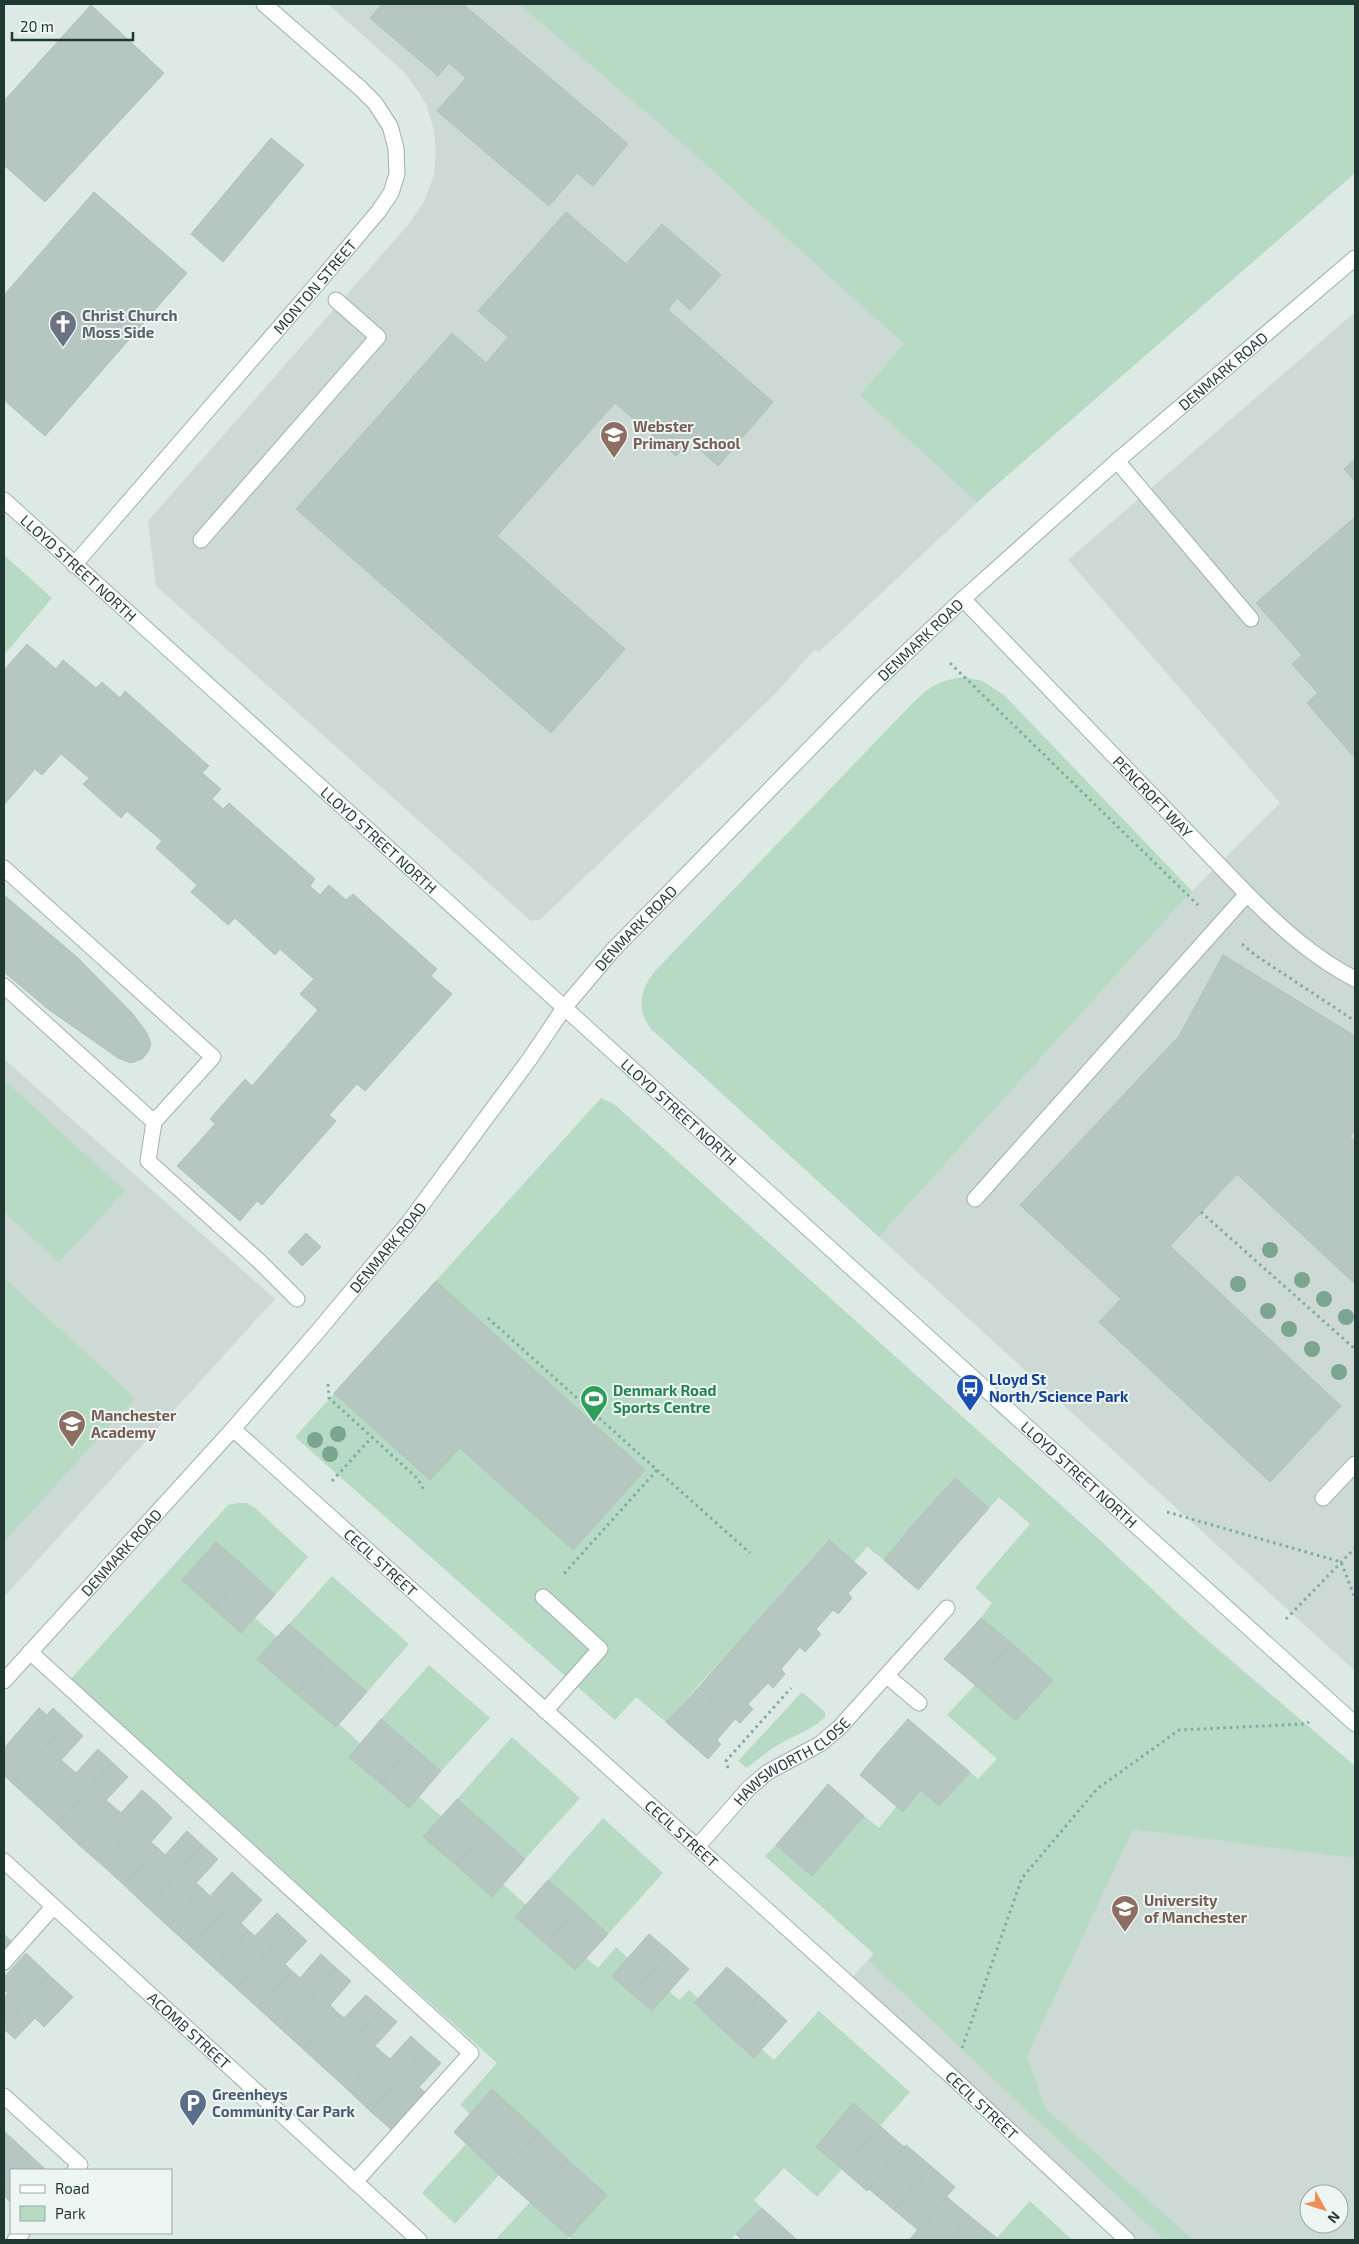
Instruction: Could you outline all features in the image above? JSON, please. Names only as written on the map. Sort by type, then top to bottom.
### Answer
[{"type":"street","name":"MONTON STREET","points":[[74,564],[323,277],[392,193],[397,174],[390,126],[375,104],[360,88],[264,4]]},
{"type":"street","name":"DENMARK ROAD","points":[[4,1681],[233,1429],[409,1222],[529,1060],[564,1008],[620,943],[870,688],[963,598],[1117,462],[1355,258]]},
{"type":"street","points":[[201,540],[378,337],[336,300]]},
{"type":"street","points":[[1117,462],[1252,619]]},
{"type":"street","name":"LLOYD STREET NORTH","points":[[4,500],[1355,1724]]},
{"type":"street","name":"PENCROFT WAY","points":[[963,598],[1247,894],[1283,929],[1331,967],[1355,979]]},
{"type":"street","points":[[4,868],[213,1057],[154,1122],[148,1160],[259,1260],[297,1299]]},
{"type":"street","points":[[975,1199],[1247,894]]},
{"type":"street","points":[[4,986],[154,1122]]},
{"type":"street","name":"CECIL STREET","points":[[233,1429],[950,2075],[1127,2240]]},
{"type":"street","points":[[1323,1498],[1355,1464]]},
{"type":"street","points":[[543,1597],[600,1649],[545,1711]]},
{"type":"street","name":"HAWSWORTH CLOSE","points":[[697,1847],[755,1783],[768,1772],[820,1744],[840,1727],[946,1608]]},
{"type":"street","points":[[30,1652],[472,2053],[355,2182]]},
{"type":"street","points":[[887,1676],[919,1703]]},
{"type":"street","name":"ACOMB STREET","points":[[4,1861],[419,2240]]},
{"type":"street","points":[[4,1962],[53,1907]]},
{"type":"street","points":[[4,2096],[80,2165],[76,2169]]},
{"type":"path","points":[[950,663],[1199,905]]},
{"type":"path","points":[[1238,940],[1255,955],[1355,1020]]},
{"type":"path","points":[[1201,1212],[1355,1349]]},
{"type":"path","points":[[488,1318],[750,1553]]},
{"type":"path","points":[[328,1384],[329,1398],[417,1478],[424,1490]]},
{"type":"path","points":[[331,1481],[372,1437]]},
{"type":"path","points":[[543,1597],[657,1470]]},
{"type":"path","points":[[1164,1511],[1341,1562]]},
{"type":"path","points":[[1286,1620],[1355,1548]]},
{"type":"path","points":[[1341,1562],[1355,1598]]},
{"type":"path","points":[[732,1776],[726,1761],[791,1688]]},
{"type":"path","points":[[960,2051],[1022,1878],[1097,1788],[1179,1730],[1306,1724],[1312,1720]]},
{"type":"shaded area","name":"Webster Primary School","points":[[328,4],[1345,4],[1355,173],[997,484],[819,652],[815,649],[775,694],[541,919],[531,921],[156,586],[148,521],[408,225],[424,202],[434,175],[436,150],[434,131],[427,106],[421,95],[405,73]]},
{"type":"shaded area","points":[[1355,312],[1355,1671],[879,1237],[1192,891],[1280,803],[1068,560]]},
{"type":"shaded area","name":"Manchester Academy","points":[[4,1059],[275,1299],[4,1597]]},
{"type":"shaded area","name":"University of Manchester","points":[[1181,1617],[1355,1766],[1355,2240],[1127,2240],[847,1983]]},
{"type":"green space","points":[[519,4],[1355,4],[1355,173],[977,502],[860,395],[904,344],[681,142]]},
{"type":"green space","points":[[4,555],[52,598],[4,655]]},
{"type":"green space","points":[[965,677],[982,681],[1004,695],[1192,891],[879,1237],[651,1029],[643,1014],[643,992],[655,971],[908,708],[933,686]]},
{"type":"green space","points":[[4,1080],[125,1191],[59,1262],[4,1212]]},
{"type":"green space","points":[[601,1098],[614,1104],[1102,1542],[1207,1641],[1355,1766],[1355,1858],[1133,1829],[1027,2056],[1045,2108],[1193,2240],[1164,2240],[869,1961],[874,1954],[765,1856],[776,1845],[812,1876],[864,1816],[879,1828],[897,1806],[903,1811],[920,1791],[939,1806],[970,1772],[978,1779],[997,1759],[947,1715],[975,1685],[1017,1721],[1053,1680],[981,1618],[992,1603],[975,1588],[1030,1524],[999,1497],[989,1508],[955,1478],[884,1560],[867,1547],[854,1562],[828,1540],[666,1722],[636,1697],[615,1720],[295,1437]]},
{"type":"green space","points":[[4,1278],[135,1398],[4,1542]]},
{"type":"green space","points":[[246,1503],[254,1507],[308,1557],[275,1595],[216,1542],[182,1580],[241,1633],[255,1618],[277,1637],[257,1659],[336,1727],[339,1724],[360,1743],[350,1757],[409,1808],[419,1797],[441,1816],[424,1837],[492,1897],[503,1884],[526,1905],[515,1917],[575,1970],[586,1958],[598,1968],[616,1947],[628,1958],[612,1976],[651,2011],[669,1991],[679,2000],[689,1990],[699,1999],[694,2004],[754,2057],[762,2049],[774,2060],[819,2011],[910,2092],[880,2126],[853,2104],[816,2147],[842,2169],[817,2197],[784,2168],[754,2200],[762,2208],[730,2240],[572,2240],[569,2237],[607,2195],[492,2090],[470,2114],[460,2105],[497,2063],[70,1680],[228,1505]]},
{"type":"green space","points":[[332,1576],[409,1644],[367,1692],[289,1624]]},
{"type":"green space","points":[[429,1665],[490,1718],[441,1771],[381,1719]]},
{"type":"green space","points":[[802,1692],[825,1712],[825,1717],[810,1729],[777,1746],[747,1768],[738,1761]]},
{"type":"green space","points":[[512,1737],[580,1798],[525,1859],[457,1799]]},
{"type":"green space","points":[[603,1818],[663,1873],[608,1934],[548,1880]]},
{"type":"green space","points":[[466,2144],[499,2175],[455,2224],[422,2193]]},
{"type":"green space","points":[[1030,2201],[1072,2240],[995,2240]]},
{"type":"green space","points":[[530,2202],[569,2237],[566,2240],[495,2240]]},
{"type":"building","points":[[382,4],[463,4],[628,144],[593,186],[577,173],[549,206],[437,111],[466,78],[449,63],[438,76],[370,18]]},
{"type":"building","points":[[91,5],[164,73],[45,202],[4,165],[4,101]]},
{"type":"building","points":[[271,138],[304,165],[223,262],[191,234]]},
{"type":"building","name":"Christ Church Moss Side","points":[[94,192],[187,273],[45,436],[4,400],[4,295]]},
{"type":"building","points":[[566,212],[626,264],[662,224],[721,275],[690,310],[677,298],[668,310],[773,402],[718,466],[690,441],[676,456],[615,403],[497,536],[625,649],[551,733],[296,509],[452,333],[486,363],[508,337],[478,311]]},
{"type":"building","points":[[1355,459],[1355,482],[1344,469]]},
{"type":"building","points":[[1355,517],[1355,758],[1307,703],[1318,693],[1292,664],[1302,655],[1256,603]]},
{"type":"building","points":[[27,644],[56,669],[63,660],[96,688],[102,682],[120,698],[125,691],[209,766],[202,773],[221,789],[212,799],[223,809],[229,803],[315,879],[310,886],[320,895],[329,885],[346,900],[353,894],[437,969],[431,976],[452,994],[365,1091],[357,1084],[329,1115],[336,1121],[262,1205],[257,1201],[240,1221],[177,1166],[215,1124],[210,1119],[245,1079],[252,1086],[318,1010],[300,994],[314,979],[280,949],[275,955],[235,918],[228,925],[191,892],[197,885],[156,848],[162,841],[127,811],[121,818],[83,784],[89,778],[61,754],[42,775],[35,769],[4,805],[4,670]]},
{"type":"building","points":[[4,895],[77,957],[132,1013],[147,1033],[151,1044],[148,1052],[142,1059],[131,1063],[118,1058],[48,1009],[4,972]]},
{"type":"building","points":[[1223,955],[1355,1036],[1355,1130],[1350,1137],[1355,1142],[1355,1284],[1237,1174],[1170,1246],[1341,1406],[1270,1482],[1099,1322],[1121,1299],[1020,1205],[1179,1036]]},
{"type":"building","points":[[306,1233],[321,1247],[302,1266],[288,1252]]},
{"type":"building","points":[[436,1281],[645,1470],[573,1550],[460,1448],[430,1480],[334,1393]]},
{"type":"building","points":[[955,1478],[989,1508],[947,1556],[912,1526]]},
{"type":"building","points":[[912,1526],[947,1556],[918,1590],[884,1560]]},
{"type":"building","points":[[829,1540],[867,1573],[848,1593],[852,1598],[838,1614],[796,1577]]},
{"type":"building","points":[[216,1542],[247,1569],[212,1607],[182,1580]]},
{"type":"building","points":[[247,1569],[275,1595],[241,1633],[212,1607]]},
{"type":"building","points":[[796,1577],[833,1610],[816,1629],[821,1634],[805,1652],[763,1614]]},
{"type":"building","points":[[763,1614],[799,1648],[781,1669],[785,1674],[773,1688],[731,1650]]},
{"type":"building","points":[[981,1618],[1011,1643],[975,1685],[944,1659]]},
{"type":"building","points":[[289,1624],[328,1658],[297,1694],[257,1659]]},
{"type":"building","points":[[1011,1643],[1053,1680],[1016,1721],[975,1685]]},
{"type":"building","points":[[731,1650],[768,1683],[748,1704],[753,1709],[740,1723],[699,1687]]},
{"type":"building","points":[[328,1658],[367,1692],[336,1727],[297,1694]]},
{"type":"building","points":[[699,1687],[735,1719],[717,1740],[721,1744],[708,1759],[666,1722]]},
{"type":"building","points":[[39,1708],[47,1715],[53,1708],[68,1722],[12,1783],[4,1775],[4,1748]]},
{"type":"building","points":[[381,1719],[412,1746],[380,1783],[349,1757]]},
{"type":"building","points":[[908,1719],[970,1772],[939,1806],[877,1754]]},
{"type":"building","points":[[68,1722],[83,1736],[61,1760],[68,1766],[34,1803],[12,1783]]},
{"type":"building","points":[[412,1746],[441,1771],[409,1808],[380,1783]]},
{"type":"building","points":[[98,1749],[113,1763],[57,1824],[34,1803],[68,1766],[76,1773]]},
{"type":"building","points":[[877,1754],[920,1791],[903,1812],[860,1775]]},
{"type":"building","points":[[113,1763],[128,1777],[106,1800],[114,1807],[79,1845],[57,1824]]},
{"type":"building","points":[[828,1784],[864,1816],[837,1847],[801,1816]]},
{"type":"building","points":[[142,1790],[158,1804],[102,1865],[79,1845],[114,1807],[121,1813]]},
{"type":"building","points":[[457,1799],[489,1827],[456,1865],[423,1837]]},
{"type":"building","points":[[158,1804],[172,1818],[151,1842],[158,1848],[124,1885],[102,1865]]},
{"type":"building","points":[[801,1816],[837,1847],[812,1876],[776,1845]]},
{"type":"building","points":[[489,1827],[525,1859],[492,1897],[456,1865]]},
{"type":"building","points":[[187,1831],[202,1845],[146,1906],[124,1885],[158,1848],[165,1855]]},
{"type":"building","points":[[202,1845],[218,1859],[196,1883],[203,1889],[169,1927],[146,1906]]},
{"type":"building","points":[[232,1872],[247,1886],[191,1947],[169,1927],[203,1889],[210,1896]]},
{"type":"building","points":[[548,1880],[579,1907],[546,1944],[515,1917]]},
{"type":"building","points":[[247,1886],[262,1900],[241,1923],[248,1930],[214,1968],[191,1947]]},
{"type":"building","points":[[579,1907],[608,1934],[575,1970],[546,1944]]},
{"type":"building","points":[[277,1913],[292,1927],[236,1988],[214,1968],[248,1930],[255,1936]]},
{"type":"building","points":[[292,1927],[307,1941],[285,1964],[292,1971],[258,2008],[236,1988]]},
{"type":"building","points":[[4,1934],[11,1941],[4,1949]]},
{"type":"building","points":[[649,1934],[670,1952],[632,1994],[612,1976]]},
{"type":"building","points":[[670,1952],[689,1969],[652,2011],[632,1994]]},
{"type":"building","points":[[26,1953],[49,1975],[4,2024],[4,1998],[8,1993],[4,1990],[4,1977]]},
{"type":"building","points":[[321,1954],[336,1968],[281,2029],[258,2008],[292,1971],[300,1978]]},
{"type":"building","points":[[727,1967],[759,1995],[725,2032],[694,2003]]},
{"type":"building","points":[[336,1968],[351,1981],[330,2005],[337,2012],[303,2049],[281,2029]]},
{"type":"building","points":[[49,1975],[73,1997],[44,2027],[35,2018],[15,2039],[4,2029],[4,2024]]},
{"type":"building","points":[[366,1995],[382,2009],[326,2070],[303,2049],[337,2012],[344,2018]]},
{"type":"building","points":[[759,1995],[787,2021],[754,2058],[725,2032]]},
{"type":"building","points":[[382,2009],[397,2022],[375,2046],[383,2053],[348,2090],[326,2070]]},
{"type":"building","points":[[411,2036],[426,2050],[370,2111],[348,2090],[383,2053],[390,2059]]},
{"type":"building","points":[[426,2050],[441,2063],[419,2087],[427,2094],[393,2131],[370,2111]]},
{"type":"building","points":[[492,2089],[539,2132],[499,2175],[454,2132]]},
{"type":"building","points":[[853,2103],[880,2126],[842,2169],[816,2147]]},
{"type":"building","points":[[880,2126],[904,2147],[867,2191],[842,2169]]},
{"type":"building","points":[[4,2131],[31,2156],[19,2169],[10,2169],[10,2178],[4,2185]]},
{"type":"building","points":[[539,2132],[568,2160],[530,2202],[499,2175]]},
{"type":"building","points":[[906,2145],[931,2166],[894,2210],[869,2189]]},
{"type":"building","points":[[31,2156],[45,2169],[19,2169]]},
{"type":"building","points":[[568,2160],[607,2195],[569,2237],[530,2202]]},
{"type":"building","points":[[931,2166],[955,2187],[918,2230],[894,2210]]},
{"type":"building","points":[[10,2178],[10,2202],[4,2196],[4,2185]]},
{"type":"building","points":[[947,2197],[971,2217],[951,2240],[910,2239]]},
{"type":"building","points":[[762,2208],[797,2240],[742,2240],[736,2234]]},
{"type":"building","points":[[971,2217],[997,2238],[995,2240],[951,2240]]},
{"type":"place","name":"Christ Church Moss Side","points":[[63,348]]},
{"type":"place","name":"Webster Primary School","points":[[614,459]]},
{"type":"place","name":"Lloyd St North/Science Park","points":[[970,1412]]},
{"type":"place","name":"Denmark Road Sports Centre","points":[[594,1423]]},
{"type":"place","name":"Manchester Academy","points":[[72,1448]]},
{"type":"place","name":"University of Manchester","points":[[1125,1933]]},
{"type":"place","name":"Greenheys Community Car Park","points":[[193,2127]]}]
